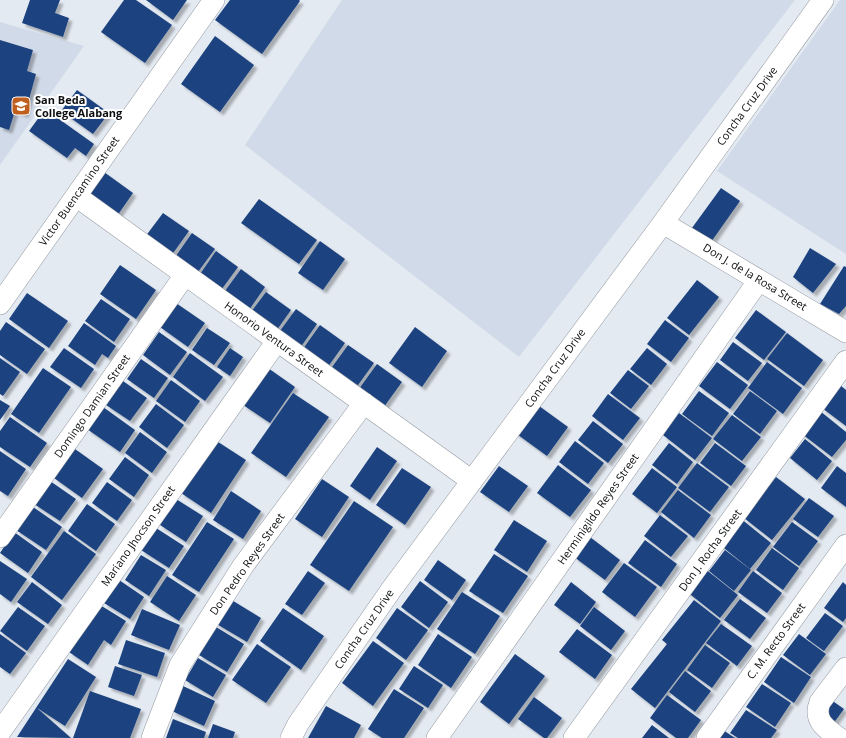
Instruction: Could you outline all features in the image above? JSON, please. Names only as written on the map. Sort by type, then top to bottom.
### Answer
[{"type":"street","name":"Victor Buencamino Street","points":[[0,304],[214,0]]},
{"type":"street","name":"Concha Cruz Drive","points":[[291,738],[298,724],[391,590],[568,349],[663,223],[823,0]]},
{"type":"street","name":"Honorio Ventura Street","points":[[76,196],[472,481]]},
{"type":"street","name":"Don J. de la Rosa Street","points":[[663,223],[846,332]]},
{"type":"street","name":"Domingo Damian Street","points":[[0,537],[185,275]]},
{"type":"street","name":"Herminigildo Reyes Street","points":[[437,738],[759,280]]},
{"type":"street","name":"Mariano Jhocson Street","points":[[0,732],[277,341]]},
{"type":"street","name":"Don J. Rocha Street","points":[[574,738],[846,361]]},
{"type":"street","name":"Don Pedro Reyes Street","points":[[152,738],[180,664],[243,566],[364,403]]},
{"type":"street","name":"C. M. Recto Street","points":[[707,738],[846,545]]},
{"type":"street","points":[[826,734],[818,717],[818,708],[820,702],[846,668]]},
{"type":"shaded area","points":[[342,0],[795,0],[519,357],[245,145]]},
{"type":"shaded area","points":[[840,0],[846,0],[846,254],[717,171]]},
{"type":"shaded area","name":"San Beda College Alabang","points":[[0,22],[84,46],[0,165]]},
{"type":"building","points":[[30,0],[60,0],[55,13],[69,18],[63,37],[22,23]]},
{"type":"building","points":[[124,0],[136,0],[172,25],[145,63],[101,32]]},
{"type":"building","points":[[146,0],[187,0],[173,20]]},
{"type":"building","points":[[230,0],[300,1],[262,54],[215,20]]},
{"type":"building","points":[[215,36],[254,65],[220,112],[181,84]]},
{"type":"building","points":[[0,40],[33,50],[27,71],[36,74],[25,114],[15,111],[9,130],[0,127]]},
{"type":"building","points":[[77,90],[109,113],[93,134],[61,111]]},
{"type":"building","points":[[45,109],[94,144],[86,156],[75,148],[67,158],[29,131]]},
{"type":"building","points":[[104,172],[133,193],[115,219],[85,198]]},
{"type":"building","points":[[721,188],[740,201],[709,245],[689,232]]},
{"type":"building","points":[[259,199],[317,240],[299,264],[241,223]]},
{"type":"building","points":[[163,213],[189,231],[171,256],[145,237]]},
{"type":"building","points":[[192,233],[215,249],[195,276],[173,260]]},
{"type":"building","points":[[320,241],[345,259],[323,290],[298,273]]},
{"type":"building","points":[[810,248],[836,264],[813,293],[793,277]]},
{"type":"building","points":[[216,251],[238,267],[219,293],[198,277]]},
{"type":"building","points":[[120,265],[156,290],[136,319],[100,294]]},
{"type":"building","points":[[844,266],[846,267],[846,306],[839,314],[820,304]]},
{"type":"building","points":[[241,269],[265,287],[247,313],[222,295]]},
{"type":"building","points":[[697,280],[719,297],[689,335],[667,318]]},
{"type":"building","points":[[266,292],[291,310],[274,334],[248,316]]},
{"type":"building","points":[[27,293],[68,321],[49,348],[9,319]]},
{"type":"building","points":[[101,299],[130,319],[114,342],[85,321]]},
{"type":"building","points":[[176,303],[205,323],[188,347],[160,327]]},
{"type":"building","points":[[296,309],[317,324],[298,351],[277,335]]},
{"type":"building","points":[[756,310],[786,332],[764,360],[735,338]]},
{"type":"building","points":[[665,320],[689,338],[671,362],[647,344]]},
{"type":"building","points":[[6,322],[45,349],[27,374],[0,355],[0,331]]},
{"type":"building","points":[[84,323],[116,346],[108,358],[102,354],[95,365],[68,346]]},
{"type":"building","points":[[320,325],[345,343],[325,371],[300,353]]},
{"type":"building","points":[[415,327],[447,351],[422,387],[389,363]]},
{"type":"building","points":[[207,328],[230,343],[214,365],[192,350]]},
{"type":"building","points":[[159,332],[187,352],[170,375],[143,355]]},
{"type":"building","points":[[787,333],[823,360],[804,386],[767,359]]},
{"type":"building","points":[[733,342],[762,363],[748,381],[720,360]]},
{"type":"building","points":[[348,345],[374,363],[353,392],[327,374]]},
{"type":"building","points":[[64,348],[94,369],[81,388],[50,367]]},
{"type":"building","points":[[230,348],[243,357],[230,376],[217,367]]},
{"type":"building","points":[[647,348],[667,364],[651,385],[630,369]]},
{"type":"building","points":[[190,353],[223,377],[205,401],[173,377]]},
{"type":"building","points":[[0,358],[20,372],[3,396],[0,394]]},
{"type":"building","points":[[141,359],[168,378],[154,398],[127,379]]},
{"type":"building","points":[[717,362],[748,385],[730,409],[699,386]]},
{"type":"building","points":[[767,362],[802,388],[783,414],[748,388]]},
{"type":"building","points":[[377,364],[402,382],[381,411],[356,393]]},
{"type":"building","points":[[43,368],[71,387],[39,433],[11,414]]},
{"type":"building","points":[[268,368],[295,387],[270,423],[243,405]]},
{"type":"building","points":[[628,370],[649,386],[631,409],[610,393]]},
{"type":"building","points":[[171,380],[200,401],[185,422],[156,401]]},
{"type":"building","points":[[123,381],[147,398],[130,421],[106,405]]},
{"type":"building","points":[[840,385],[846,390],[846,426],[822,408]]},
{"type":"building","points":[[699,391],[729,413],[712,436],[682,414]]},
{"type":"building","points":[[750,391],[777,411],[760,434],[733,414]]},
{"type":"building","points":[[293,393],[329,417],[286,477],[251,453]]},
{"type":"building","points":[[608,394],[640,418],[623,440],[592,416]]},
{"type":"building","points":[[0,400],[10,406],[0,420]]},
{"type":"building","points":[[535,403],[568,427],[547,456],[514,432]]},
{"type":"building","points":[[156,404],[184,425],[167,448],[139,427]]},
{"type":"building","points":[[103,407],[135,430],[120,452],[87,429]]},
{"type":"building","points":[[820,411],[846,432],[846,440],[832,457],[802,434]]},
{"type":"building","points":[[679,413],[712,438],[695,460],[663,435]]},
{"type":"building","points":[[732,415],[761,437],[742,461],[713,439]]},
{"type":"building","points":[[10,417],[47,443],[30,467],[0,447],[0,431]]},
{"type":"building","points":[[593,421],[623,444],[608,463],[578,440]]},
{"type":"building","points":[[140,432],[167,452],[152,473],[125,453]]},
{"type":"building","points":[[805,439],[832,461],[817,480],[790,458]]},
{"type":"building","points":[[215,440],[246,460],[211,513],[181,493]]},
{"type":"building","points":[[575,441],[604,463],[588,484],[559,462]]},
{"type":"building","points":[[669,443],[693,462],[677,484],[652,465]]},
{"type":"building","points":[[715,443],[746,466],[731,486],[700,463]]},
{"type":"building","points":[[377,447],[397,461],[370,500],[350,486]]},
{"type":"building","points":[[75,449],[103,469],[82,498],[54,478]]},
{"type":"building","points":[[0,451],[26,469],[8,496],[0,491]]},
{"type":"building","points":[[125,457],[149,475],[134,497],[109,479]]},
{"type":"building","points":[[697,463],[729,487],[710,512],[678,488]]},
{"type":"building","points":[[558,465],[591,490],[570,517],[537,493]]},
{"type":"building","points":[[499,466],[528,486],[509,512],[480,492]]},
{"type":"building","points":[[837,466],[846,473],[846,507],[821,488]]},
{"type":"building","points":[[402,468],[431,487],[405,525],[376,505]]},
{"type":"building","points":[[652,468],[677,487],[657,513],[632,494]]},
{"type":"building","points":[[776,477],[805,499],[772,540],[744,518]]},
{"type":"building","points":[[322,479],[349,497],[322,537],[295,519]]},
{"type":"building","points":[[50,481],[76,499],[60,521],[34,504]]},
{"type":"building","points":[[107,482],[132,500],[117,521],[92,503]]},
{"type":"building","points":[[678,490],[711,515],[694,538],[661,512]]},
{"type":"building","points":[[231,491],[261,511],[243,539],[213,520]]},
{"type":"building","points":[[809,498],[834,516],[818,537],[793,519]]},
{"type":"building","points":[[176,499],[203,516],[186,542],[160,525]]},
{"type":"building","points":[[354,501],[393,527],[349,591],[310,565]]},
{"type":"building","points":[[87,504],[115,524],[96,551],[68,531]]},
{"type":"building","points":[[33,507],[62,527],[46,550],[16,530]]},
{"type":"building","points":[[660,515],[688,536],[671,557],[644,536]]},
{"type":"building","points":[[740,518],[771,543],[750,569],[719,544]]},
{"type":"building","points":[[514,520],[547,541],[527,572],[494,550]]},
{"type":"building","points":[[207,522],[234,539],[199,592],[172,575]]},
{"type":"building","points":[[792,522],[818,541],[799,566],[773,547]]},
{"type":"building","points":[[156,528],[184,546],[169,568],[141,550]]},
{"type":"building","points":[[64,531],[96,554],[62,600],[31,577]]},
{"type":"building","points":[[14,532],[42,552],[28,573],[0,553]]},
{"type":"building","points":[[590,537],[620,560],[605,580],[574,557]]},
{"type":"building","points":[[645,540],[677,564],[661,587],[628,563]]},
{"type":"building","points":[[772,548],[799,568],[783,590],[756,570]]},
{"type":"building","points":[[725,550],[751,570],[734,591],[709,571]]},
{"type":"building","points":[[494,554],[528,576],[503,613],[469,591]]},
{"type":"building","points":[[141,555],[166,570],[149,596],[125,580]]},
{"type":"building","points":[[438,560],[466,580],[452,600],[424,580]]},
{"type":"building","points":[[0,561],[27,579],[11,602],[0,594]]},
{"type":"building","points":[[624,563],[657,587],[635,617],[602,592]]},
{"type":"building","points":[[704,568],[738,595],[720,618],[686,591]]},
{"type":"building","points":[[308,571],[325,583],[302,615],[285,604]]},
{"type":"building","points":[[753,571],[782,593],[767,613],[738,592]]},
{"type":"building","points":[[167,576],[196,595],[179,621],[150,602]]},
{"type":"building","points":[[119,580],[144,597],[130,619],[104,603]]},
{"type":"building","points":[[420,581],[448,602],[429,628],[401,607]]},
{"type":"building","points":[[32,582],[62,605],[48,624],[17,602]]},
{"type":"building","points":[[571,582],[596,602],[580,624],[554,605]]},
{"type":"building","points":[[843,582],[846,585],[846,618],[843,622],[824,608]]},
{"type":"building","points":[[462,592],[500,616],[475,654],[437,629]]},
{"type":"building","points":[[230,599],[261,618],[247,642],[215,623]]},
{"type":"building","points":[[740,599],[766,618],[750,639],[724,620]]},
{"type":"building","points":[[694,600],[721,621],[655,708],[631,689],[667,644],[662,640]]},
{"type":"building","points":[[100,605],[126,621],[111,645],[104,640],[88,665],[69,652]]},
{"type":"building","points":[[18,607],[45,626],[27,651],[0,631]]},
{"type":"building","points":[[594,607],[625,631],[611,650],[580,626]]},
{"type":"building","points":[[283,608],[324,636],[301,670],[260,641]]},
{"type":"building","points":[[397,608],[428,630],[406,660],[376,638]]},
{"type":"building","points":[[142,609],[180,625],[169,650],[131,635]]},
{"type":"building","points":[[825,613],[843,626],[824,651],[806,638]]},
{"type":"building","points":[[721,624],[752,646],[737,666],[706,643]]},
{"type":"building","points":[[216,627],[244,644],[227,672],[199,655]]},
{"type":"building","points":[[577,629],[612,655],[595,679],[559,652]]},
{"type":"building","points":[[0,634],[26,653],[10,674],[0,667]]},
{"type":"building","points":[[438,634],[472,657],[451,688],[418,665]]},
{"type":"building","points":[[799,634],[826,654],[810,675],[783,655]]},
{"type":"building","points":[[126,640],[165,653],[157,677],[118,664]]},
{"type":"building","points":[[373,641],[404,663],[373,706],[342,683]]},
{"type":"building","points":[[257,644],[291,667],[266,703],[232,680]]},
{"type":"building","points":[[705,645],[730,663],[712,688],[687,670]]},
{"type":"building","points":[[515,654],[545,676],[509,724],[480,702]]},
{"type":"building","points":[[781,657],[811,677],[794,703],[764,682]]},
{"type":"building","points":[[198,658],[226,675],[213,697],[185,680]]},
{"type":"building","points":[[68,659],[96,677],[65,726],[37,708],[71,738],[17,737]]},
{"type":"building","points":[[115,666],[142,675],[134,696],[108,687]]},
{"type":"building","points":[[414,666],[443,685],[428,708],[399,689]]},
{"type":"building","points":[[685,671],[711,691],[695,712],[669,692]]},
{"type":"building","points":[[762,684],[791,703],[775,727],[746,707]]},
{"type":"building","points":[[183,686],[215,701],[204,726],[172,711]]},
{"type":"building","points":[[394,689],[424,708],[404,738],[382,738],[368,729]]},
{"type":"building","points":[[90,691],[141,709],[130,738],[73,738]]},
{"type":"building","points":[[667,695],[701,720],[688,738],[676,738],[650,718]]},
{"type":"building","points":[[534,697],[562,718],[547,738],[544,738],[518,719]]},
{"type":"building","points":[[827,697],[844,709],[833,724],[821,715]]},
{"type":"building","points":[[326,706],[361,725],[354,738],[308,738]]},
{"type":"building","points":[[746,710],[777,730],[771,738],[738,738],[730,733]]},
{"type":"building","points":[[173,719],[206,732],[204,738],[166,738]]},
{"type":"building","points":[[213,724],[235,732],[233,738],[208,738]]},
{"type":"building","points":[[652,725],[669,738],[642,738]]},
{"type":"building","points":[[723,730],[735,738],[718,738]]},
{"type":"place","name":"San Beda College Alabang","points":[[21,106]]}]
